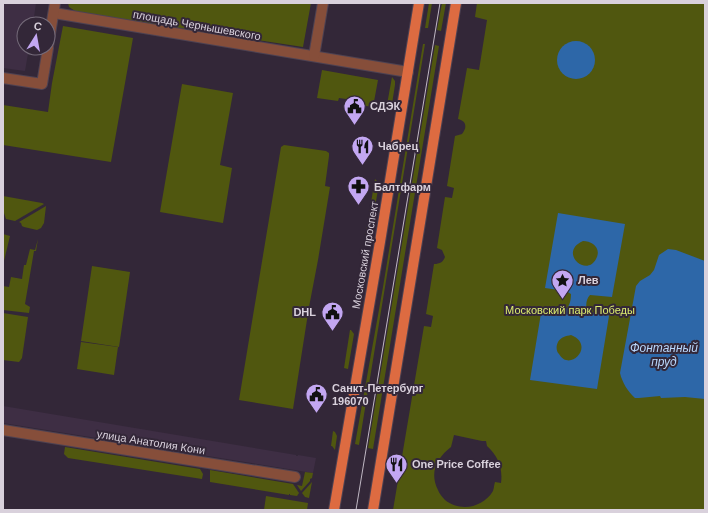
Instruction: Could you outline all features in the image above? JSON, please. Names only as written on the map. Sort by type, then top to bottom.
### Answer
[{"type":"main road","name":"Московский проспект","points":[[334,510],[419,3]]},
{"type":"main road","points":[[373,510],[456,3]]},
{"type":"street","points":[[314,56],[323,3]]},
{"type":"street","name":"площадь Чернышевского","points":[[54,8],[408,72]]},
{"type":"street","name":"площадь Чернышевского","points":[[3,78],[42,84],[47,56]]},
{"type":"street","name":"улица Анатолия Кони","points":[[3,430],[295,477]]},
{"type":"shaded area","points":[[3,3],[36,3],[34,16],[16,16],[16,56],[28,56],[25,71],[3,68]]},
{"type":"shaded area","points":[[3,406],[296,456],[316,458],[313,473],[3,423]]},
{"type":"green space","points":[[68,3],[311,3],[303,47],[135,21],[135,19],[133,19],[133,21],[75,11],[69,7]]},
{"type":"green space","points":[[429,3],[432,3],[428,28],[425,28]]},
{"type":"green space","points":[[442,3],[446,3],[441,31],[437,30]]},
{"type":"green space","name":"Московский парк Победы","points":[[477,3],[705,3],[705,510],[393,510],[424,326],[431,327],[433,316],[426,314],[434,264],[438,264],[445,257],[442,250],[437,248],[445,197],[452,198],[454,188],[447,186],[455,136],[462,134],[465,129],[465,123],[458,119],[467,68],[479,70],[487,20],[475,17]],"holes":[[[454,435],[486,441],[487,446],[497,458],[501,472],[501,483],[495,482],[493,491],[489,497],[477,504],[464,507],[451,504],[445,500],[438,491],[435,483],[434,471],[438,461],[451,447]]]},
{"type":"green space","points":[[63,26],[133,38],[111,162],[3,145],[3,105],[48,112]]},
{"type":"green space","points":[[423,44],[425,44],[359,445],[355,444],[383,287]]},
{"type":"green space","points":[[435,45],[439,46],[373,449],[368,448]]},
{"type":"green space","points":[[322,70],[378,80],[373,107],[353,104],[353,100],[339,98],[338,101],[317,98]]},
{"type":"green space","points":[[392,77],[395,81],[395,85],[391,110],[386,110]]},
{"type":"green space","points":[[182,84],[233,93],[220,165],[232,168],[223,223],[160,212]]},
{"type":"green space","points":[[284,145],[326,151],[329,153],[325,186],[330,187],[293,409],[239,400],[281,147]]},
{"type":"green space","points":[[375,179],[379,183],[370,238],[365,238]]},
{"type":"green space","points":[[3,196],[44,204],[15,221],[6,219],[3,210]]},
{"type":"green space","points":[[46,206],[44,223],[41,228],[37,230],[24,227],[19,222]]},
{"type":"green space","points":[[3,234],[10,236],[3,265]]},
{"type":"green space","points":[[38,239],[36,251],[34,251],[25,304],[30,307],[29,313],[3,310],[3,286],[9,287],[11,277],[22,279],[24,265],[26,265],[30,249],[35,250]]},
{"type":"green space","points":[[363,249],[368,250],[362,284],[359,287],[357,286]]},
{"type":"green space","points":[[92,266],[130,272],[119,347],[81,341]]},
{"type":"green space","points":[[3,313],[28,317],[22,358],[19,362],[3,360]]},
{"type":"green space","points":[[350,330],[354,334],[348,369],[344,368]]},
{"type":"green space","points":[[81,342],[118,347],[114,375],[77,369]]},
{"type":"green space","points":[[333,431],[337,436],[335,450],[331,446]]},
{"type":"green space","points":[[65,447],[200,469],[203,474],[202,479],[68,458],[64,454]]},
{"type":"green space","points":[[210,470],[293,484],[299,493],[297,496],[210,482]]},
{"type":"green space","points":[[305,472],[313,473],[312,478],[301,491],[297,485],[302,486]]},
{"type":"green space","points":[[312,482],[309,498],[305,497],[302,493]]},
{"type":"green space","points":[[266,496],[308,503],[307,510],[264,510]]},
{"type":"water","points":[[576,41],[586,44],[592,50],[595,60],[592,70],[586,76],[576,79],[566,76],[560,70],[557,60],[560,50],[566,44]]},
{"type":"water","points":[[558,213],[625,224],[612,297],[590,295],[586,303],[588,312],[609,316],[597,389],[530,380],[542,307],[566,309],[571,294],[566,291],[545,288]],"holes":[[[583,241],[593,244],[597,248],[598,252],[598,255],[592,264],[586,266],[581,265],[573,257],[573,251],[576,246]],[[571,335],[578,339],[581,345],[581,350],[574,359],[569,360],[564,359],[559,354],[557,347],[558,342],[561,339],[565,336]]]},
{"type":"water","name":"Фонтанный пруд","points":[[668,249],[676,250],[705,261],[705,399],[685,397],[661,398],[660,396],[635,398],[626,387],[620,373],[636,286],[640,281],[650,275],[654,270],[659,255]]},
{"type":"tram line","points":[[356,510],[440,3]]},
{"type":"place","name":"СДЭК","points":[[354,126]]},
{"type":"place","name":"Чабрец","points":[[363,166]]},
{"type":"place","name":"Балтфарм","points":[[358,206]]},
{"type":"place","name":"Лев","points":[[563,300]]},
{"type":"place","name":"DHL","points":[[332,332]]},
{"type":"place","name":"Санкт-Петербург 196070","points":[[317,414]]},
{"type":"place","name":"One Price Coffee","points":[[397,484]]}]
